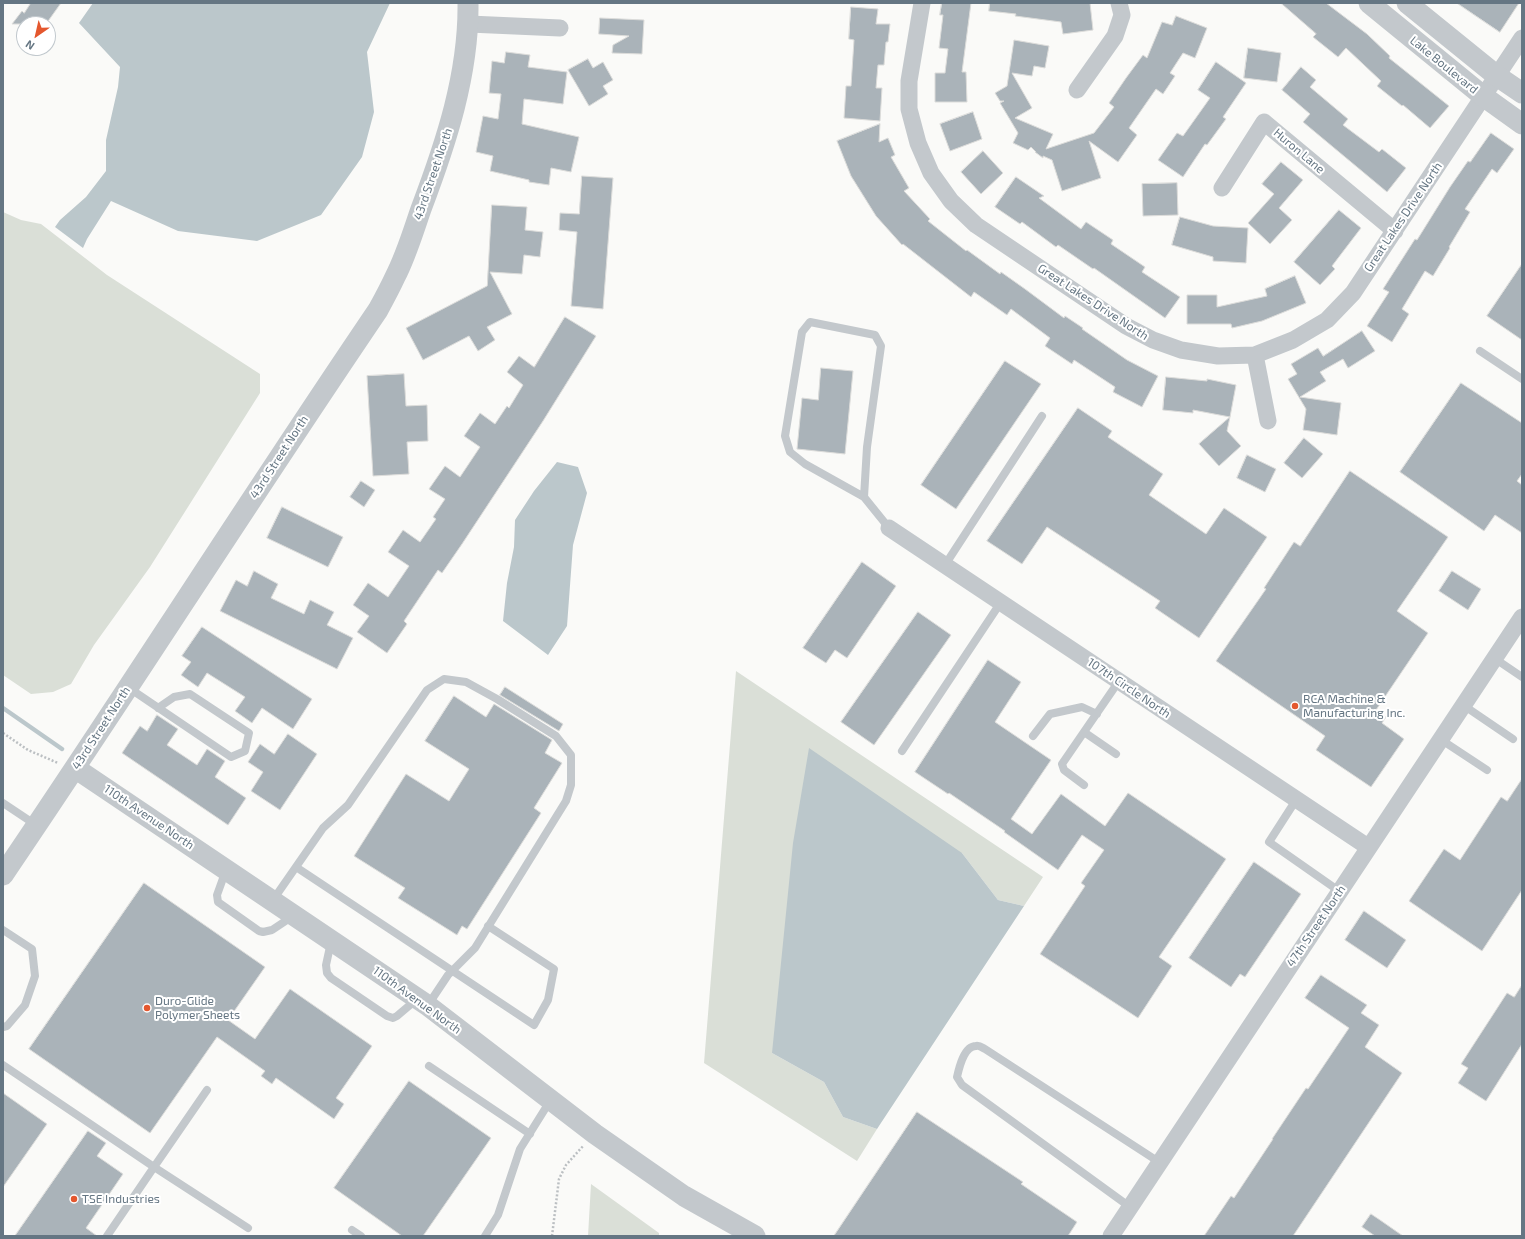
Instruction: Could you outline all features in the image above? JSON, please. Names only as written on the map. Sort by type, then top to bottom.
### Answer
[{"type":"street","name":"43rd Street North","points":[[3,875],[75,768],[278,457],[378,310],[396,277],[438,165],[450,124],[462,73],[469,24],[468,3]]},
{"type":"street","name":"Great Lakes Drive North","points":[[922,3],[910,81],[909,109],[918,143],[931,173],[951,201],[976,225],[1126,326],[1152,340],[1180,350],[1218,356],[1255,355],[1293,340],[1327,320],[1353,293],[1522,38]]},
{"type":"street","points":[[1077,90],[1115,36],[1122,15],[1119,3]]},
{"type":"street","name":"Lake Boulevard","points":[[1369,3],[1483,96],[1522,124]]},
{"type":"street","name":"Lake Boulevard","points":[[1407,3],[1497,76],[1522,93]]},
{"type":"street","points":[[469,24],[560,28]]},
{"type":"street","name":"Huron Lane","points":[[1222,188],[1264,122],[1395,231]]},
{"type":"street","points":[[1255,355],[1268,421]]},
{"type":"street","name":"107th Circle North","points":[[890,528],[1368,847]]},
{"type":"street","name":"47th Street North","points":[[1110,1236],[1522,617]]},
{"type":"street","name":"110th Avenue North","points":[[75,768],[273,900],[422,1002],[595,1134],[684,1196],[755,1236]]},
{"type":"lane","points":[[864,497],[867,447],[881,346],[875,335],[810,322],[802,332],[785,436],[790,452],[805,464],[864,497],[890,528]]},
{"type":"lane","points":[[1480,351],[1522,379]]},
{"type":"lane","points":[[945,565],[1042,416]]},
{"type":"lane","points":[[902,752],[1001,602]]},
{"type":"lane","points":[[1494,658],[1522,677]]},
{"type":"lane","points":[[273,900],[323,828],[348,805],[427,690],[444,679],[466,682],[556,736],[571,755],[571,785],[566,801],[475,948],[422,1002],[393,1018],[387,1016],[331,978],[327,973],[326,965],[331,940]]},
{"type":"lane","points":[[1084,785],[1064,770],[1062,764],[1119,681]]},
{"type":"lane","points":[[128,687],[158,708],[231,757],[244,751],[249,734],[190,694],[174,697],[158,708]]},
{"type":"lane","points":[[1463,706],[1513,739]]},
{"type":"lane","points":[[1033,736],[1050,714],[1082,707],[1096,714]]},
{"type":"lane","points":[[1084,732],[1116,754]]},
{"type":"lane","points":[[1440,739],[1487,770]]},
{"type":"lane","points":[[1296,800],[1269,842],[1339,891]]},
{"type":"lane","points":[[3,803],[37,825]]},
{"type":"lane","points":[[296,867],[534,1025],[548,1000],[554,969],[488,926]]},
{"type":"lane","points":[[227,869],[217,895],[218,902],[259,931],[272,930],[295,915]]},
{"type":"lane","points":[[3,930],[32,948],[35,976],[25,1005],[7,1026],[3,1027]]},
{"type":"lane","points":[[1130,1207],[962,1085],[957,1077],[964,1056],[970,1048],[977,1045],[985,1049],[1159,1162]]},
{"type":"lane","points":[[3,1065],[154,1167],[248,1228]]},
{"type":"lane","points":[[429,1066],[530,1134]]},
{"type":"lane","points":[[107,1236],[207,1090]]},
{"type":"lane","points":[[484,1236],[498,1215],[520,1149],[551,1101]]},
{"type":"lane","points":[[352,1230],[361,1236]]},
{"type":"path","points":[[3,733],[49,760],[75,768]]},
{"type":"path","points":[[552,1236],[559,1180],[566,1165],[595,1134]]},
{"type":"shaded area","points":[[93,3],[390,3],[367,52],[374,112],[362,157],[321,215],[257,241],[178,231],[111,201],[83,248],[55,227],[60,220],[86,197],[106,171],[106,140],[118,87],[120,67],[79,23]]},
{"type":"shaded area","points":[[3,212],[21,220],[41,224],[107,275],[260,374],[260,393],[150,567],[94,645],[71,684],[53,692],[31,694],[3,675]]},
{"type":"shaded area","points":[[557,462],[578,467],[587,493],[573,545],[567,626],[548,655],[503,621],[507,583],[514,547],[515,520],[534,491]]},
{"type":"shaded area","points":[[736,671],[1043,877],[1024,906],[998,900],[962,853],[772,1053],[824,1082],[843,1117],[877,1129],[857,1161],[704,1063]]},
{"type":"shaded area","points":[[809,748],[962,853],[998,900],[1024,906],[877,1129],[843,1117],[824,1082],[772,1053],[793,843]]},
{"type":"shaded area","points":[[591,1184],[659,1233],[659,1236],[588,1236]]},
{"type":"building","points":[[31,3],[61,3],[52,16],[18,16],[22,11],[24,13]]},
{"type":"building","points":[[942,3],[971,3],[962,72],[966,72],[967,102],[935,102],[935,73],[945,73],[948,49],[939,48],[943,15],[940,15]]},
{"type":"building","points":[[990,3],[1090,3],[1093,30],[1063,34],[1061,22],[989,11]]},
{"type":"building","points":[[1281,3],[1326,3],[1367,34],[1390,56],[1389,58],[1449,106],[1430,128],[1403,105],[1402,106],[1377,86],[1381,81],[1346,48],[1338,57],[1313,37],[1316,34]]},
{"type":"building","points":[[1457,3],[1519,3],[1500,32]]},
{"type":"building","points":[[851,7],[878,9],[876,24],[890,24],[888,42],[886,42],[884,65],[878,65],[876,88],[882,88],[880,121],[844,118],[846,86],[851,86],[854,40],[849,39]]},
{"type":"building","points":[[1176,16],[1207,28],[1195,58],[1183,53],[1170,73],[1175,76],[1163,94],[1156,89],[1129,128],[1137,135],[1118,162],[1089,141],[1101,178],[1062,191],[1052,160],[1043,156],[1043,158],[1031,147],[1028,150],[1013,143],[1018,133],[1000,103],[1004,101],[1000,101],[995,93],[1007,86],[1014,40],[1049,46],[1045,68],[1034,66],[1032,76],[1012,73],[1032,108],[1015,118],[1053,134],[1046,149],[1094,133],[1114,107],[1109,103],[1126,78],[1143,55],[1147,58],[1162,22],[1172,25]]},
{"type":"building","points":[[600,18],[644,20],[642,54],[612,53],[613,45],[629,36],[599,34]]},
{"type":"building","points":[[16,19],[16,24],[12,24]]},
{"type":"building","points":[[1248,48],[1281,53],[1277,82],[1244,78]]},
{"type":"building","points":[[506,52],[530,55],[528,67],[567,72],[563,104],[524,99],[522,124],[579,137],[571,172],[551,168],[549,185],[529,182],[529,180],[490,171],[493,156],[476,152],[483,116],[498,119],[501,94],[489,93],[492,61],[504,63]]},
{"type":"building","points":[[588,59],[593,68],[603,62],[613,80],[603,86],[608,94],[589,106],[568,70]]},
{"type":"building","points":[[1216,62],[1246,83],[1223,117],[1226,119],[1207,145],[1205,144],[1183,177],[1158,160],[1177,133],[1183,136],[1210,98],[1198,90]]},
{"type":"building","points":[[1301,67],[1316,80],[1310,87],[1348,119],[1343,125],[1379,152],[1382,149],[1406,168],[1387,192],[1303,122],[1310,114],[1282,90]]},
{"type":"building","points":[[973,112],[982,139],[950,151],[940,124]]},
{"type":"building","points":[[880,124],[879,142],[888,138],[895,155],[891,157],[909,188],[904,191],[930,219],[928,221],[966,251],[967,250],[1000,274],[1001,272],[1064,318],[1065,316],[1127,360],[1158,376],[1142,407],[1113,392],[1115,387],[1074,360],[1072,364],[1045,346],[1050,338],[1011,309],[1007,315],[974,292],[971,297],[903,244],[902,245],[876,216],[851,176],[837,141]]},
{"type":"building","points":[[1491,133],[1514,149],[1497,173],[1492,169],[1465,209],[1470,212],[1433,276],[1425,271],[1402,309],[1409,314],[1392,342],[1367,326],[1389,292],[1383,289],[1415,239],[1417,240],[1468,161],[1470,162]]},
{"type":"building","points":[[983,151],[1003,173],[981,194],[961,172]]},
{"type":"building","points":[[1281,162],[1303,180],[1279,208],[1292,220],[1270,244],[1248,223],[1274,194],[1262,184]]},
{"type":"building","points":[[582,176],[613,178],[603,309],[571,306],[577,232],[559,230],[560,213],[579,214]]},
{"type":"building","points":[[1016,177],[1044,196],[1039,198],[1081,229],[1086,222],[1113,240],[1111,244],[1145,267],[1142,272],[1180,297],[1165,318],[1094,268],[1093,269],[1058,245],[1056,247],[1022,222],[1020,224],[995,207]]},
{"type":"building","points":[[1177,183],[1178,215],[1143,216],[1142,184]]},
{"type":"building","points":[[492,205],[527,207],[525,230],[543,232],[540,257],[524,255],[522,274],[490,272],[512,314],[487,327],[495,340],[478,351],[469,336],[423,360],[406,328],[487,286]]},
{"type":"building","points":[[1339,210],[1361,228],[1332,266],[1335,269],[1320,285],[1294,262]]},
{"type":"building","points":[[1180,217],[1213,226],[1248,228],[1246,263],[1213,261],[1213,257],[1172,245]]},
{"type":"building","points":[[1522,264],[1522,340],[1487,316]]},
{"type":"building","points":[[1295,276],[1306,303],[1262,321],[1232,328],[1231,324],[1187,324],[1187,295],[1217,295],[1217,307],[1267,296],[1265,289]]},
{"type":"building","points":[[565,317],[596,336],[543,421],[462,544],[442,573],[438,570],[404,621],[407,624],[387,653],[357,632],[369,616],[353,605],[368,583],[388,597],[409,566],[388,552],[403,530],[420,542],[436,519],[433,517],[445,499],[429,489],[445,466],[460,477],[480,447],[464,436],[480,413],[495,424],[507,406],[509,408],[523,385],[507,372],[519,356],[534,367]]},
{"type":"building","points":[[1362,331],[1375,351],[1348,368],[1343,359],[1320,372],[1326,381],[1300,397],[1341,403],[1337,435],[1303,430],[1306,409],[1288,379],[1297,374],[1291,364],[1318,348],[1323,356]]},
{"type":"building","points":[[1005,361],[1041,384],[956,509],[921,485]]},
{"type":"building","points":[[821,368],[853,371],[845,454],[797,449],[802,398],[818,400]]},
{"type":"building","points":[[404,374],[406,406],[427,405],[428,441],[407,442],[409,474],[373,476],[367,376]]},
{"type":"building","points":[[1166,377],[1207,381],[1207,379],[1236,385],[1230,417],[1193,410],[1193,413],[1163,410]]},
{"type":"building","points":[[1461,383],[1522,423],[1522,474],[1517,481],[1522,485],[1522,533],[1495,515],[1484,531],[1400,472]]},
{"type":"building","points":[[1078,408],[1112,431],[1108,437],[1163,474],[1149,495],[1206,534],[1224,508],[1267,537],[1199,638],[1155,608],[1160,601],[1047,527],[1022,564],[987,541]]},
{"type":"building","points":[[1230,417],[1227,431],[1241,446],[1219,466],[1199,444]]},
{"type":"building","points":[[1304,438],[1323,454],[1302,478],[1284,463]]},
{"type":"building","points":[[1247,455],[1276,469],[1265,492],[1237,478]]},
{"type":"building","points":[[1350,471],[1448,537],[1397,611],[1428,633],[1376,710],[1386,717],[1382,723],[1404,739],[1371,787],[1316,750],[1325,736],[1216,661],[1266,589],[1264,588],[1294,542],[1300,546]]},
{"type":"building","points":[[361,481],[375,490],[364,507],[350,497]]},
{"type":"building","points":[[282,507],[343,537],[328,567],[267,538]]},
{"type":"building","points":[[862,562],[896,586],[847,658],[835,650],[826,663],[803,648]]},
{"type":"building","points":[[254,571],[278,584],[271,598],[304,614],[310,600],[334,612],[327,625],[353,638],[337,669],[220,611],[236,580],[247,586]]},
{"type":"building","points":[[1452,571],[1481,589],[1468,610],[1439,591]]},
{"type":"building","points":[[918,612],[951,635],[874,745],[841,722]]},
{"type":"building","points":[[202,627],[312,699],[293,729],[262,708],[252,723],[235,711],[245,697],[207,673],[198,687],[181,675],[191,662],[182,656]]},
{"type":"building","points":[[988,660],[1021,682],[995,722],[1051,760],[1011,819],[1032,834],[1061,794],[1105,826],[1128,793],[1226,859],[1159,957],[1172,966],[1138,1018],[1040,954],[1085,886],[1081,883],[1104,850],[1082,835],[1058,870],[1004,832],[1005,831],[915,772]]},
{"type":"building","points":[[505,687],[563,724],[559,731],[500,695]]},
{"type":"building","points":[[454,696],[486,717],[494,704],[552,740],[545,753],[562,763],[534,808],[541,813],[467,929],[462,926],[457,935],[398,898],[405,888],[354,856],[406,774],[449,801],[469,769],[425,741]]},
{"type":"building","points":[[157,715],[178,729],[167,745],[197,765],[207,749],[225,761],[215,777],[246,798],[228,825],[122,753],[140,726],[147,731]]},
{"type":"building","points":[[288,734],[317,754],[280,810],[251,791],[263,772],[248,762],[260,744],[274,754]]},
{"type":"building","points":[[1522,779],[1522,890],[1482,951],[1409,901],[1444,849],[1460,860],[1501,797],[1507,801]]},
{"type":"building","points":[[1254,862],[1301,894],[1245,977],[1240,974],[1231,987],[1189,958]]},
{"type":"building","name":"Duro-Glide Polymer Sheets","points":[[144,883],[265,967],[228,1020],[255,1039],[290,989],[372,1046],[336,1098],[344,1104],[334,1119],[276,1078],[272,1084],[261,1076],[265,1071],[217,1037],[150,1133],[29,1049]]},
{"type":"building","points":[[1364,911],[1406,940],[1387,968],[1345,940]]},
{"type":"building","points":[[1321,975],[1367,1005],[1361,1013],[1379,1025],[1365,1047],[1402,1073],[1293,1236],[1204,1236],[1231,1196],[1234,1198],[1306,1088],[1308,1089],[1349,1028],[1305,998]]},
{"type":"building","points":[[1522,985],[1522,1044],[1486,1101],[1458,1083],[1468,1068],[1461,1064],[1507,993],[1514,997]]},
{"type":"building","points":[[409,1081],[491,1138],[423,1236],[402,1236],[334,1188]]},
{"type":"building","points":[[3,1093],[47,1124],[3,1187]]},
{"type":"building","points":[[917,1112],[1023,1182],[1021,1184],[1077,1222],[1068,1236],[834,1236]]},
{"type":"building","name":"TSE Industries","points":[[88,1131],[106,1143],[97,1156],[123,1174],[86,1228],[97,1236],[15,1236]]},
{"type":"building","points":[[1371,1214],[1403,1236],[1375,1236],[1362,1227]]},
{"type":"waterway","points":[[3,708],[62,749]]},
{"type":"place","name":"RCA Machine & Manufacturing Inc.","points":[[1295,706]]},
{"type":"place","name":"Duro-Glide Polymer Sheets","points":[[147,1008]]},
{"type":"place","name":"TSE Industries","points":[[74,1199]]}]
